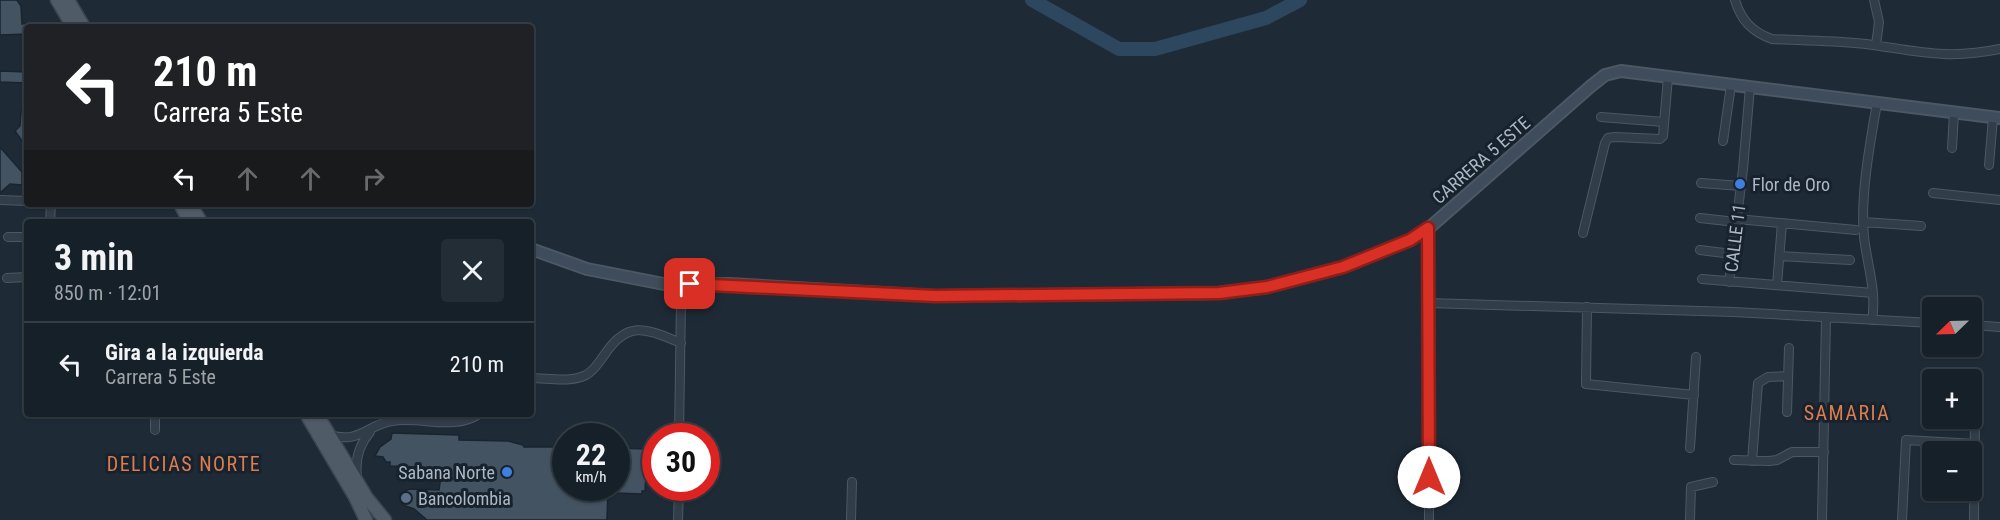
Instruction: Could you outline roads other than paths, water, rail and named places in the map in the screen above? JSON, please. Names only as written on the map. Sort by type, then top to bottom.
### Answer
[{"type":"main road","points":[[57,0],[71,24]]},
{"type":"main road","points":[[68,0],[82,24]]},
{"type":"main road","points":[[308,417],[365,519]]},
{"type":"main road","points":[[319,417],[358,483],[385,520]]},
{"type":"street","points":[[1735,0],[1745,22],[1761,35],[1772,39],[1876,45],[1945,55],[2000,50]]},
{"type":"street","points":[[1874,0],[1880,22],[1876,45]]},
{"type":"street","name":"CARRERA 5 ESTE","points":[[534,250],[578,266],[669,285],[690,284],[935,296],[1219,293],[1267,287],[1343,267],[1410,240],[1428,228],[1605,75],[1621,71],[1997,118]]},
{"type":"street","points":[[1584,233],[1605,143],[1608,138],[1615,137],[1660,139],[1663,136],[1668,77]]},
{"type":"street","points":[[1723,141],[1731,85]]},
{"type":"street","name":"CALLE 11","points":[[1729,282],[1750,87]]},
{"type":"street","points":[[1872,320],[1875,306],[1864,222],[1877,103]]},
{"type":"street","points":[[1952,148],[1954,113]]},
{"type":"street","points":[[1601,117],[1664,122]]},
{"type":"street","points":[[1989,165],[1997,118]]},
{"type":"street","points":[[1701,183],[1741,186]]},
{"type":"street","points":[[1934,193],[2000,200]]},
{"type":"street","points":[[0,200],[24,201]]},
{"type":"street","points":[[193,207],[207,219]]},
{"type":"street","points":[[1700,218],[1857,230]]},
{"type":"street","points":[[1864,222],[1921,226]]},
{"type":"street","points":[[1777,285],[1782,224]]},
{"type":"street","points":[[1428,228],[1429,520]]},
{"type":"street","points":[[8,237],[24,237]]},
{"type":"street","points":[[1700,250],[1732,254]]},
{"type":"street","points":[[1779,256],[1850,260]]},
{"type":"street","points":[[7,278],[24,277]]},
{"type":"street","points":[[1702,279],[1873,293]]},
{"type":"street","points":[[679,423],[681,300],[690,284]]},
{"type":"street","points":[[669,285],[681,300]]},
{"type":"street","points":[[1428,303],[1587,307],[1922,322]]},
{"type":"street","points":[[1587,307],[1586,384],[1694,394]]},
{"type":"street","points":[[1822,520],[1826,317]]},
{"type":"street","points":[[1982,326],[2000,327]]},
{"type":"street","points":[[534,378],[569,379],[584,376],[595,368],[614,340],[631,330],[649,330],[681,343]]},
{"type":"street","points":[[1787,412],[1789,348]]},
{"type":"street","points":[[1690,448],[1696,357]]},
{"type":"street","points":[[1752,461],[1758,383],[1768,377],[1788,376]]},
{"type":"street","points":[[155,417],[155,430]]},
{"type":"street","points":[[328,434],[353,437],[393,420],[463,422],[473,417]]},
{"type":"street","points":[[358,483],[357,457],[361,445],[373,429]]},
{"type":"street","points":[[1902,520],[1906,440],[1923,441]]},
{"type":"street","points":[[1734,460],[1777,460],[1792,452],[1824,452]]},
{"type":"street","points":[[851,520],[852,482]]},
{"type":"street","points":[[1690,520],[1691,487],[1713,482]]},
{"type":"street","points":[[678,520],[679,501]]},
{"type":"street","points":[[1974,501],[1974,520]]},
{"type":"waterway","points":[[1032,0],[1119,49],[1155,49],[1266,18],[1300,0]]},
{"type":"place","name":"Flor de Oro","points":[[1740,184]]},
{"type":"place","name":"Sabana Norte","points":[[507,472]]},
{"type":"place","name":"Bancolombia","points":[[406,498]]},
{"type":"district","name":"SAMARIA","points":[[1847,413]]},
{"type":"district","name":"DELICIAS NORTE","points":[[184,464]]}]
